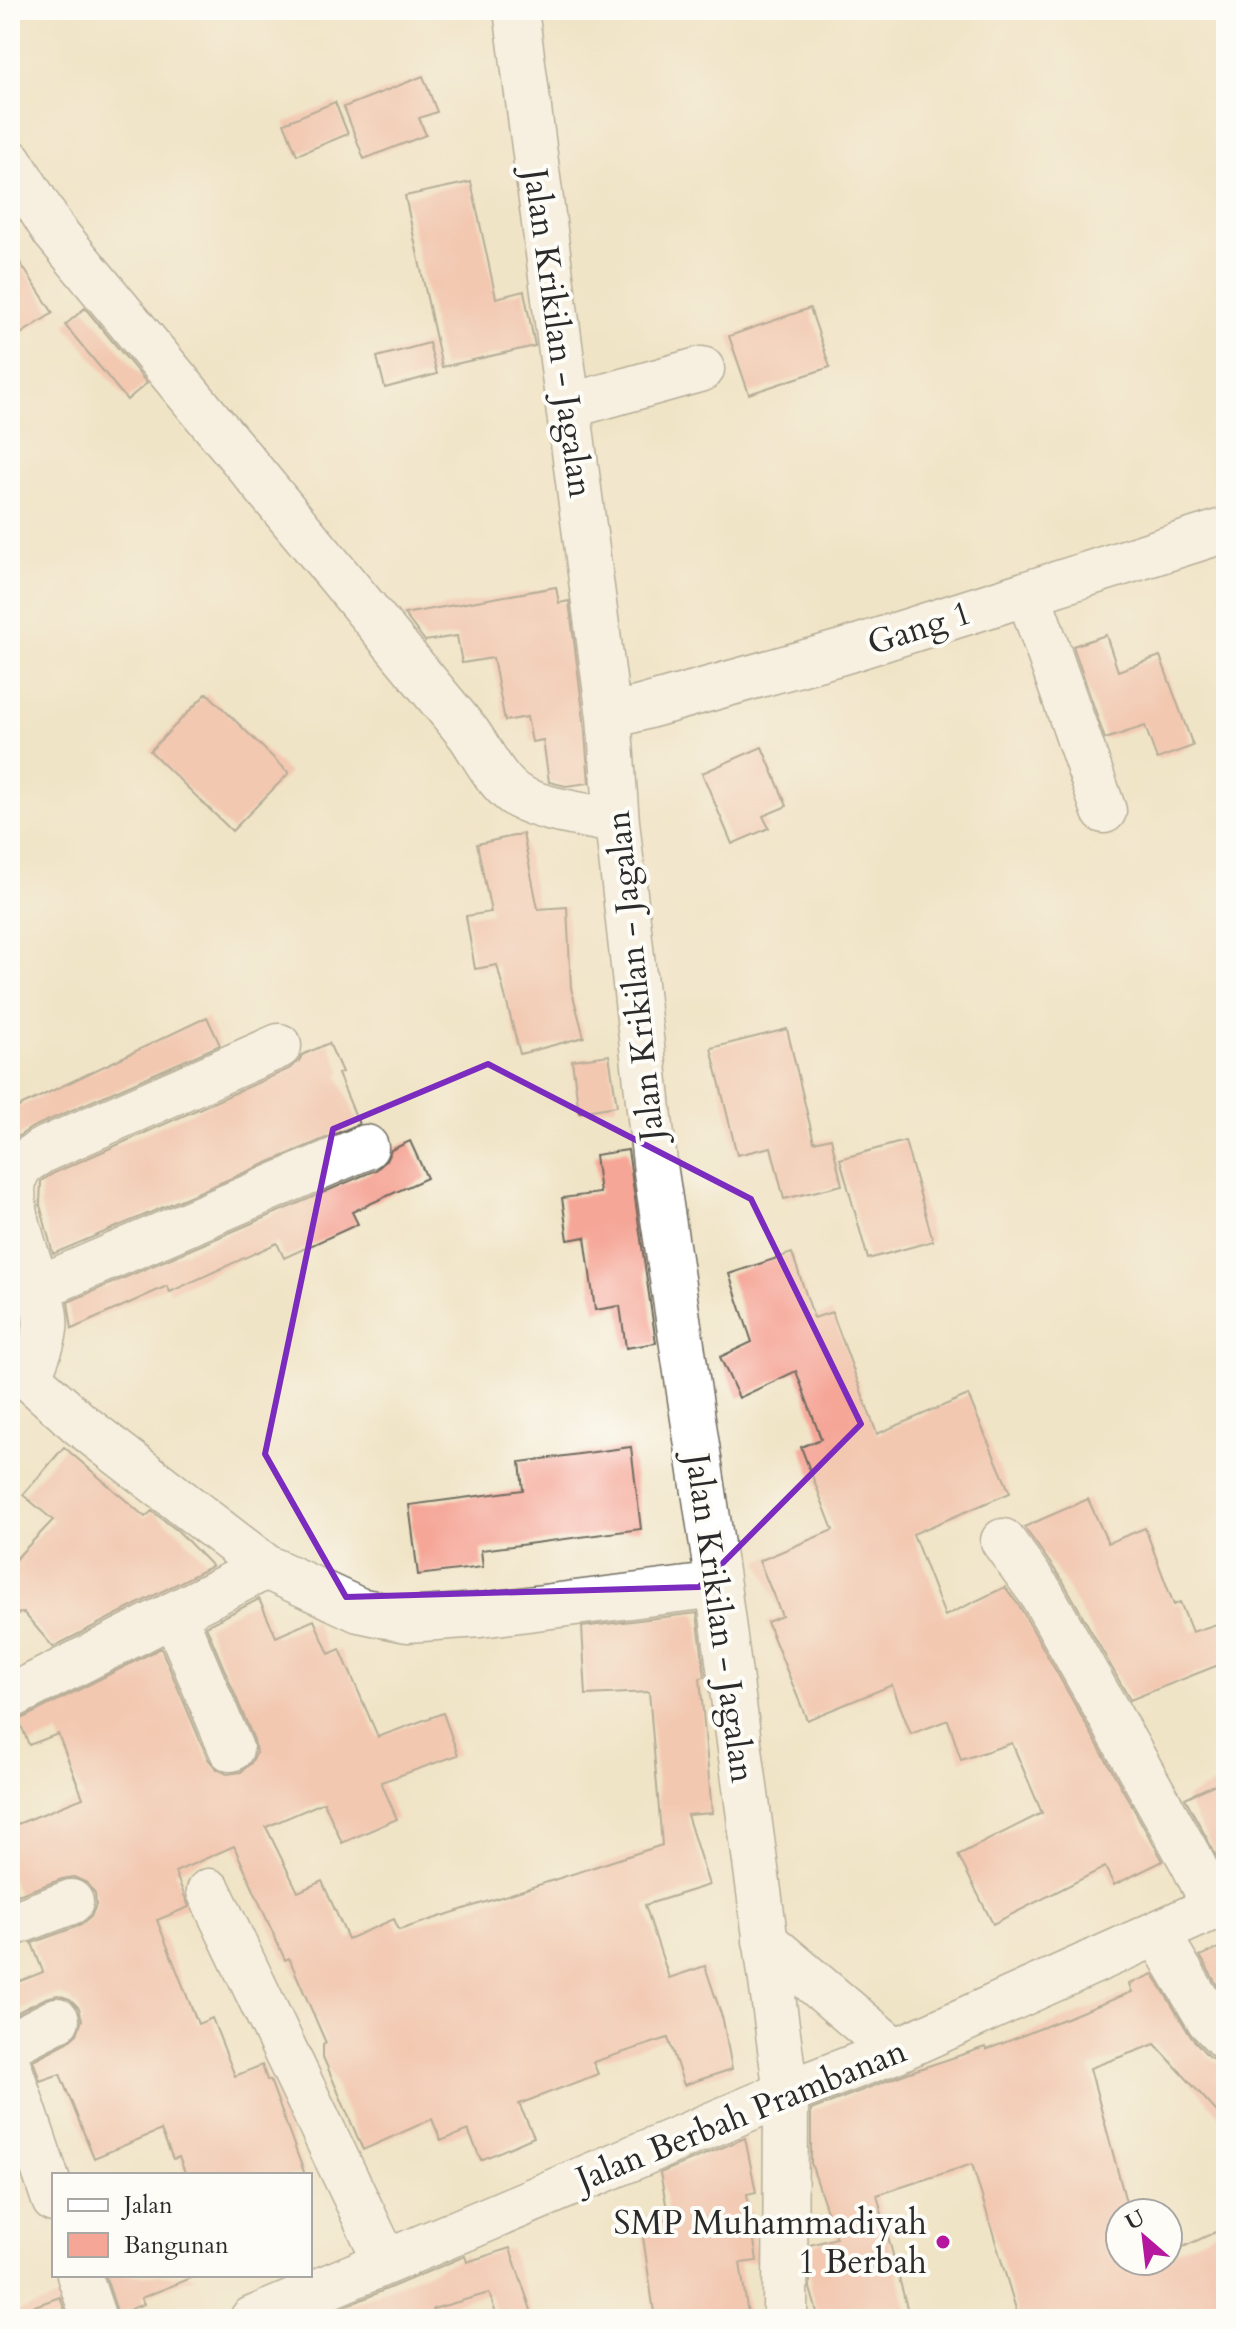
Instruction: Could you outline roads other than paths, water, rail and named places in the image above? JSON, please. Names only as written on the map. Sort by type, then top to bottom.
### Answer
[{"type":"street","name":"Jalan Krikilan - Jagalan","points":[[516,10],[609,717],[617,822],[656,1172],[718,1585],[786,2093],[785,2319]]},
{"type":"street","points":[[10,161],[54,231],[459,722],[503,782],[518,797],[617,822]]},
{"type":"street","points":[[569,406],[702,369]]},
{"type":"street","name":"Gang 1","points":[[609,717],[842,652],[1226,530]]},
{"type":"street","points":[[1028,593],[1104,811]]},
{"type":"street","points":[[279,1046],[41,1151],[20,1167],[13,1182],[12,1200],[47,1311],[47,1326],[20,1373],[80,1424],[266,1567],[359,1610],[407,1620],[480,1615],[718,1585]]},
{"type":"street","points":[[38,1288],[366,1147]]},
{"type":"street","points":[[1003,1541],[1041,1593],[1184,1848],[1220,1905]]},
{"type":"street","points":[[10,1697],[266,1567]]},
{"type":"street","points":[[174,1614],[231,1749]]},
{"type":"street","points":[[209,1891],[386,2262]]},
{"type":"street","points":[[10,1925],[71,1902]]},
{"type":"street","name":"Jalan Berbah Prambanan","points":[[252,2319],[786,2093],[895,2051],[1220,1905]]},
{"type":"street","points":[[1158,1934],[1209,2020],[1226,2038]]},
{"type":"street","points":[[765,1941],[895,2051]]},
{"type":"street","points":[[10,2044],[57,2020]]},
{"type":"street","points":[[10,2069],[52,2194]]},
{"type":"street","points":[[80,2277],[94,2319]]},
{"type":"place","name":"SMP Muhammadiyah 1 Berbah","points":[[943,2242]]}]
